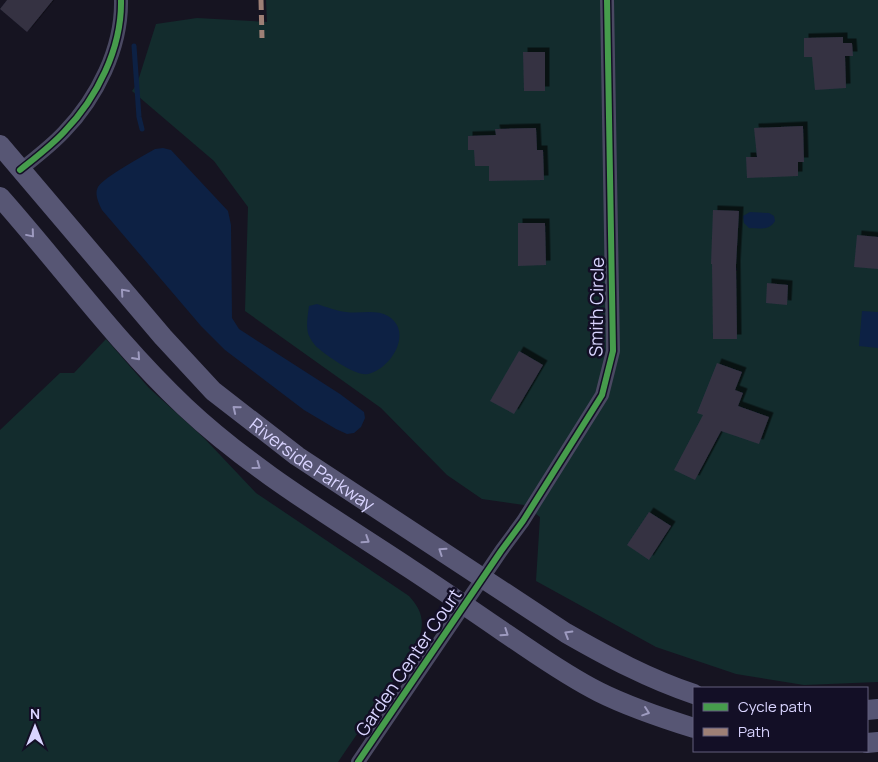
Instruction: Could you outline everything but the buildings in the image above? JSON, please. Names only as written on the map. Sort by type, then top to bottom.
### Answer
[{"type":"main road","name":"Riverside Parkway","points":[[0,145],[163,337],[213,391],[297,456],[566,633],[610,659],[662,684],[693,694]]},
{"type":"main road","name":"Riverside Parkway","points":[[0,197],[95,310],[146,367],[185,407],[235,450],[291,490],[552,665],[598,691],[637,709],[693,728]]},
{"type":"street","points":[[20,170],[64,132],[87,103],[101,80],[111,60],[117,41],[121,0]]},
{"type":"street","name":"Smith Circle","points":[[482,578],[523,521],[588,420],[602,395],[609,372],[613,351],[613,331],[607,0]]},
{"type":"street","name":"Garden Center Court","points":[[358,762],[482,578]]},
{"type":"green space","points":[[266,0],[878,0],[878,682],[804,685],[736,674],[656,647],[536,581],[540,517],[524,505],[482,499],[447,475],[381,408],[245,311],[248,207],[214,161],[132,91],[137,84],[156,24],[197,18],[267,22]]},
{"type":"green space","points":[[106,339],[149,388],[204,438],[256,493],[409,596],[418,608],[422,625],[417,646],[338,762],[0,762],[0,430],[60,373],[74,373]]},
{"type":"water","points":[[155,149],[171,150],[228,211],[231,225],[232,318],[239,329],[340,394],[364,412],[365,418],[361,427],[354,433],[347,434],[336,429],[304,410],[225,350],[201,326],[102,210],[97,199],[98,187],[124,167]]},
{"type":"water","points":[[750,212],[769,213],[774,216],[775,221],[767,228],[749,228],[744,223],[743,216]]},
{"type":"water","points":[[317,304],[335,310],[373,312],[388,316],[396,323],[399,331],[399,340],[391,358],[377,371],[363,374],[342,365],[328,356],[315,345],[308,333],[309,306]]},
{"type":"water","points":[[862,311],[878,312],[878,348],[859,346]]},
{"type":"waterway","points":[[134,46],[139,117],[142,129]]},
{"type":"marked path","points":[[261,0],[262,38]]},
{"type":"cycle path","points":[[20,170],[64,132],[76,119],[97,88],[112,54],[117,36],[121,0]]},
{"type":"cycle path","points":[[358,762],[523,521],[602,395],[613,351],[607,0]]}]
